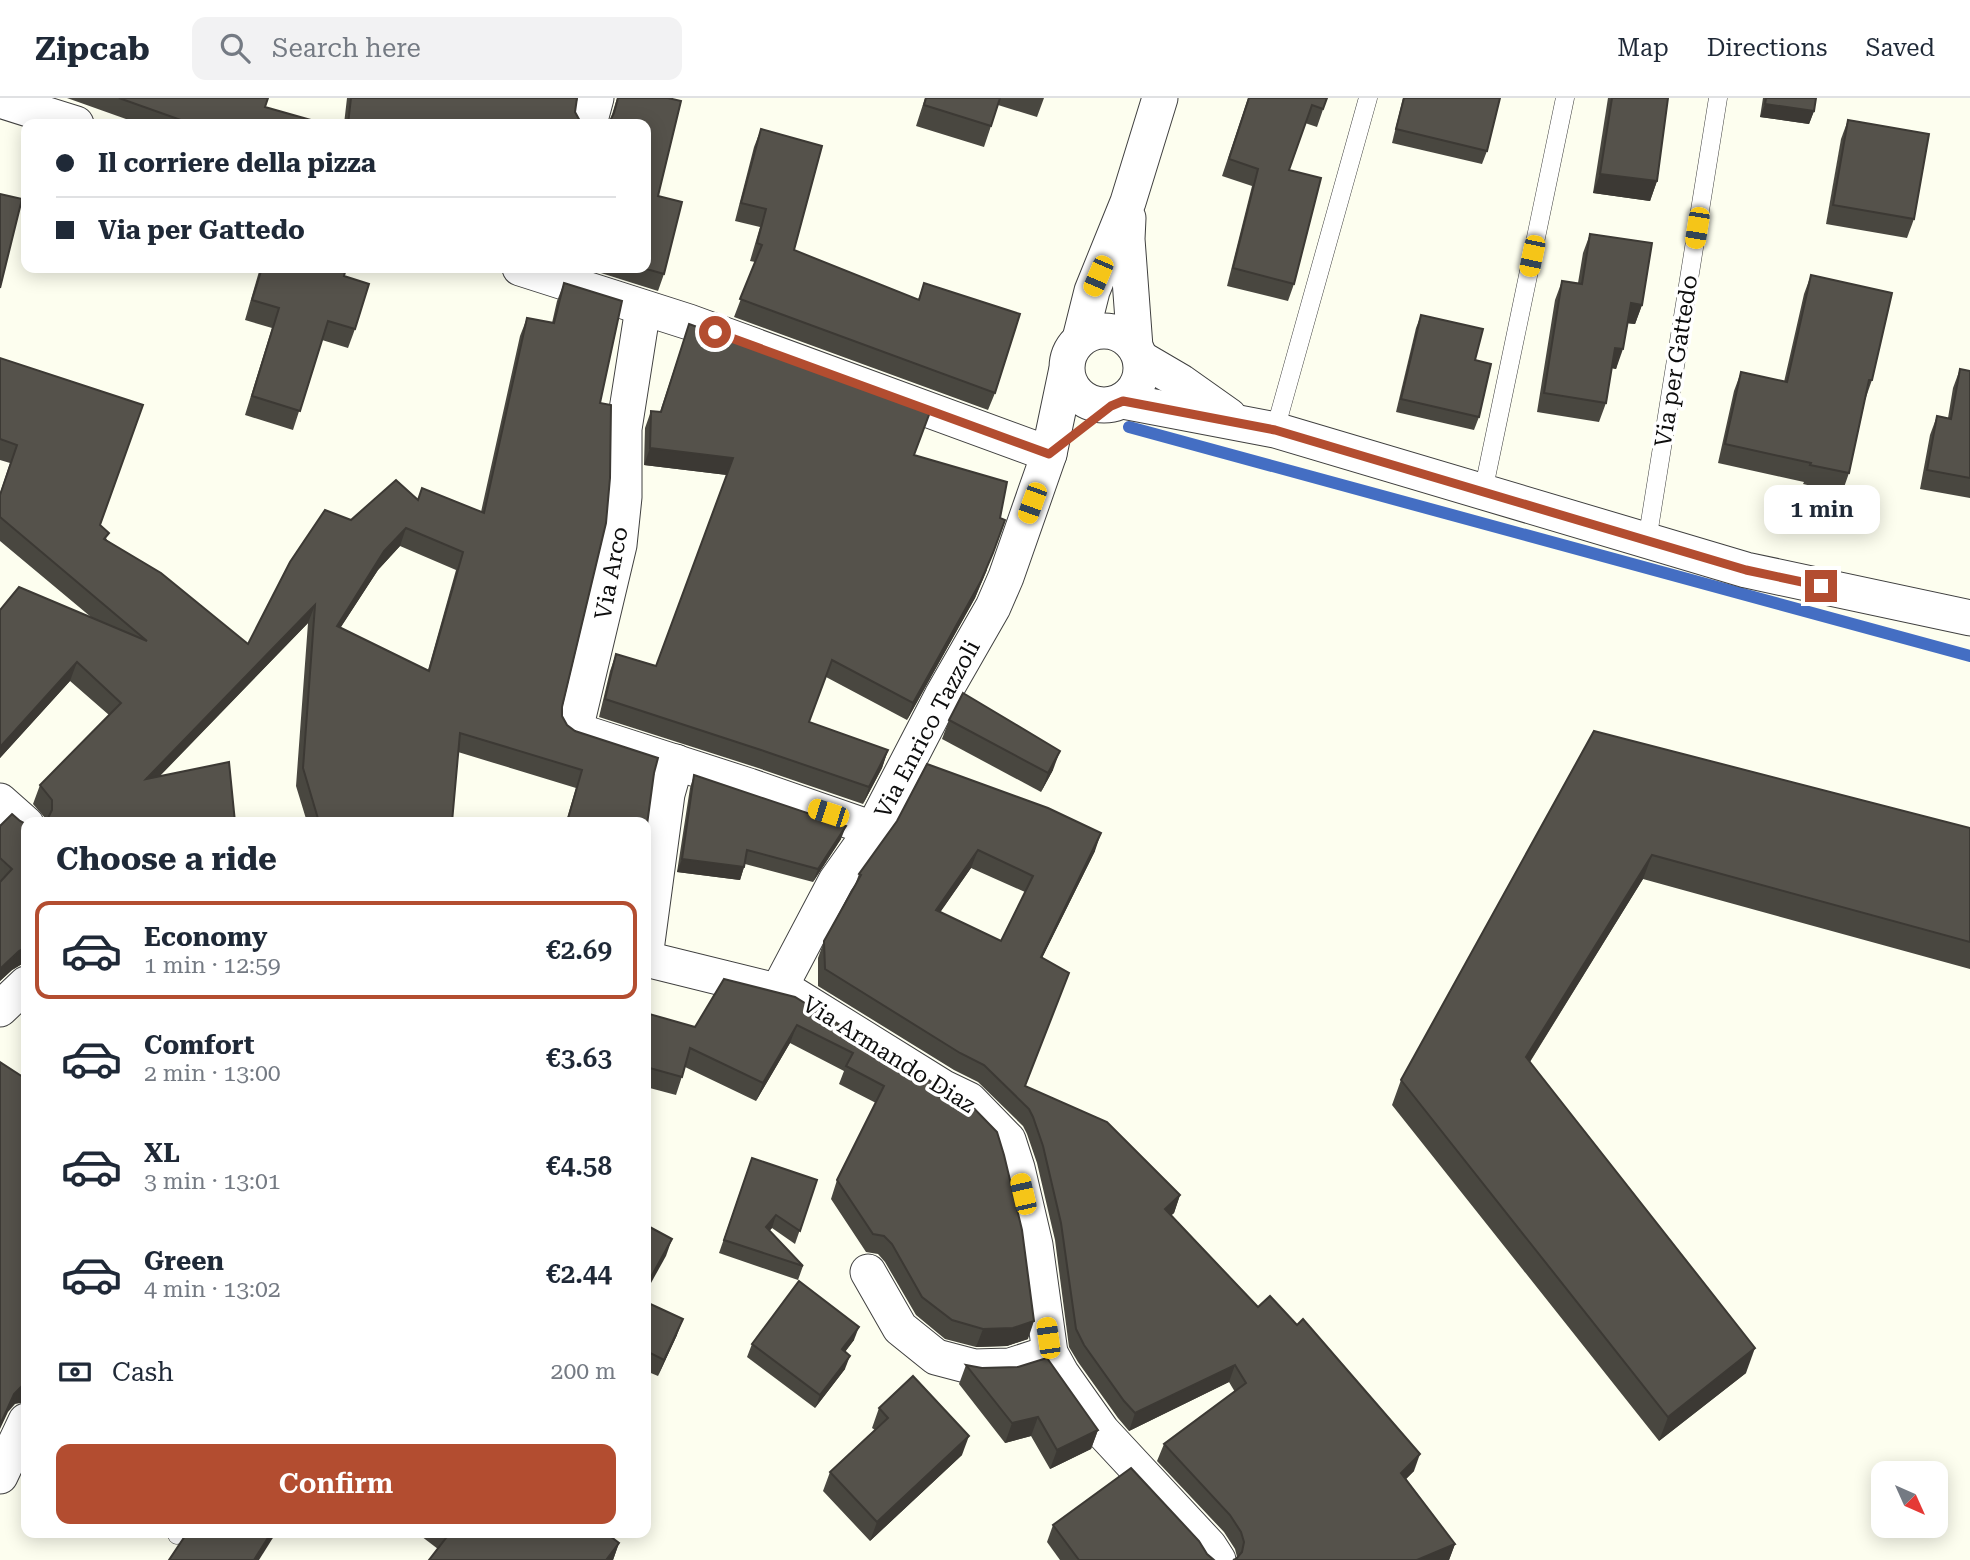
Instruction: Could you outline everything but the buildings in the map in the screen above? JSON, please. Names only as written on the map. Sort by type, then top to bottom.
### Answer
[{"type":"street","points":[[590,119],[596,98]]},
{"type":"street","points":[[1080,339],[1092,290],[1128,202],[1160,98]]},
{"type":"street","points":[[0,100],[60,119]]},
{"type":"street","points":[[557,274],[643,308],[689,322],[1049,454],[1132,394],[1139,383],[1142,371],[1127,239],[1128,202]]},
{"type":"street","name":"Via Arco","points":[[643,308],[624,429],[624,497],[619,545],[575,730],[676,762]]},
{"type":"street","points":[[1238,423],[1138,353],[1126,338],[1115,332],[1091,333],[1080,339],[1067,360],[1066,373],[1070,385],[1077,395],[1098,406],[1117,403],[1275,430],[1746,570],[1970,618]]},
{"type":"street","name":"Via Enrico Tazzoli","points":[[778,990],[836,881],[873,829],[942,696],[993,607],[1049,454],[1066,373]]},
{"type":"street","points":[[651,913],[667,794],[676,762],[873,829]]},
{"type":"street","points":[[0,801],[21,820]]},
{"type":"street","name":"Via Armando Diaz","points":[[651,960],[796,996],[934,1082],[969,1100],[1008,1140],[1035,1245],[1050,1353],[1060,1373],[1102,1431],[1209,1546],[1218,1560]]},
{"type":"street","points":[[0,1009],[21,989]]},
{"type":"street","points":[[868,1272],[901,1328],[936,1357],[974,1367],[1010,1366],[1050,1353]]},
{"type":"street","points":[[0,1476],[21,1432]]},
{"type":"lane","points":[[1275,430],[1368,98]]},
{"type":"lane","points":[[1483,492],[1565,98]]},
{"type":"lane","name":"Via per Gattedo","points":[[1647,541],[1718,98]]},
{"type":"waterway","points":[[1129,427],[1970,656]]},
{"type":"route","points":[[715,332],[1049,454],[1111,406],[1123,401],[1275,430],[1746,570],[1821,586]]}]
